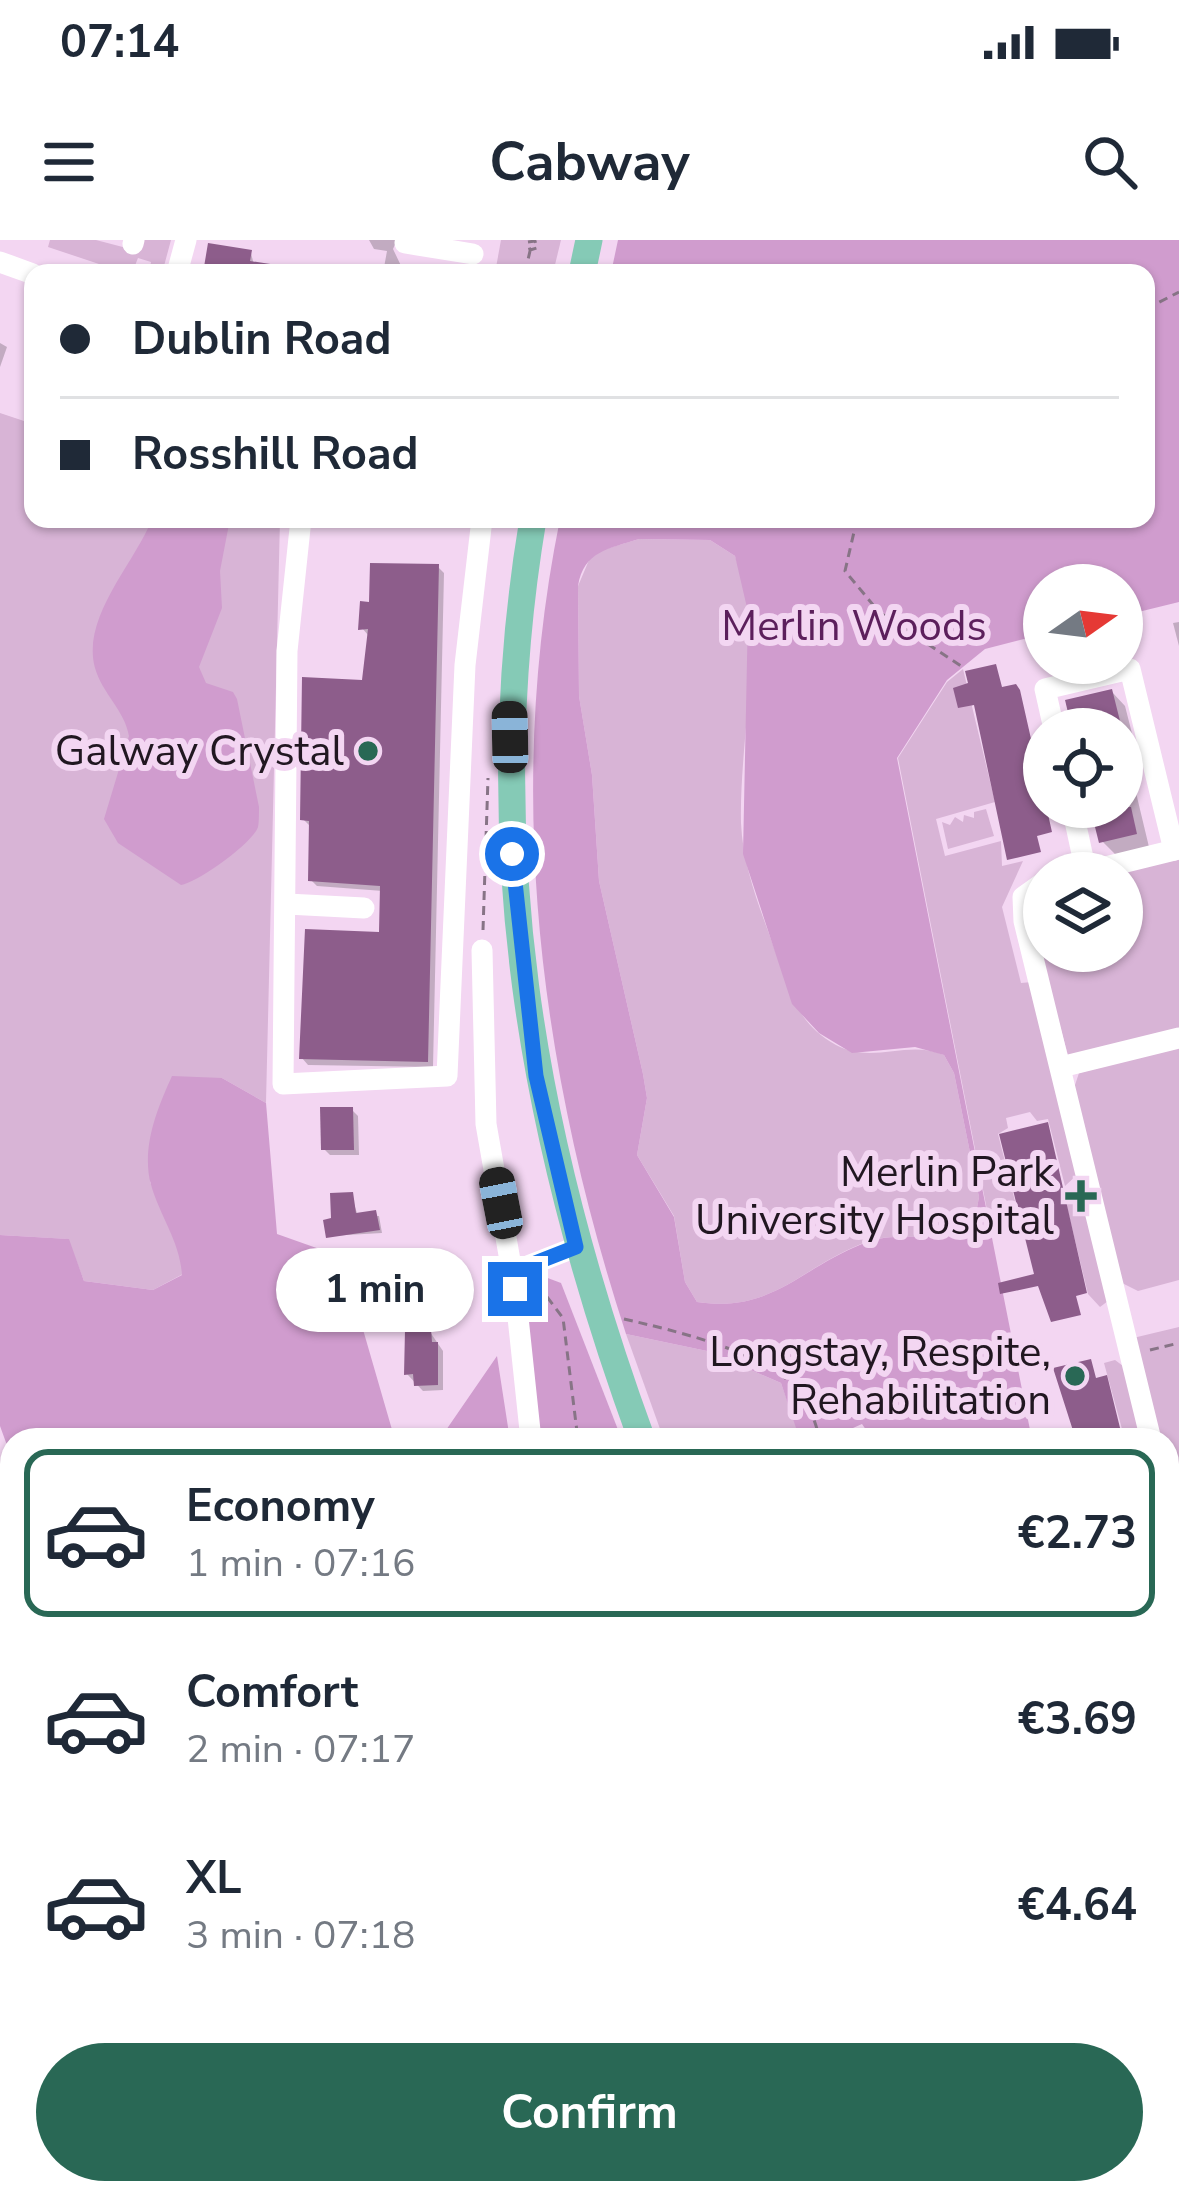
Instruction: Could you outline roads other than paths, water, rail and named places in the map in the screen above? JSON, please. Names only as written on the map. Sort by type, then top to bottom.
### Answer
[{"type":"main road","points":[[532,528],[509,703],[512,854],[536,1076],[576,1247],[638,1428]]},
{"type":"street","points":[[405,243],[472,256]]},
{"type":"street","points":[[300,528],[287,651],[283,1084],[447,1076],[463,688],[481,528]]},
{"type":"street","points":[[1049,708],[1045,689],[1130,669],[1140,708]]},
{"type":"street","points":[[1143,720],[1176,850],[1143,858]]},
{"type":"street","points":[[286,904],[364,908]]},
{"type":"street","points":[[482,950],[485,1106],[519,1281]]},
{"type":"street","points":[[1037,972],[1148,1428]]},
{"type":"street","points":[[1060,1067],[1179,1038]]},
{"type":"street","points":[[529,1428],[513,1307],[519,1281],[525,1267],[576,1247]]},
{"type":"place","name":"Galway Crystal","points":[[368,751]]},
{"type":"place","name":"Merlin Park University Hospital","points":[[1081,1196]]},
{"type":"place","name":"Longstay, Respite, Rehabilitation","points":[[1075,1376]]},
{"type":"park label","name":"Merlin Woods","points":[[854,626]]}]
